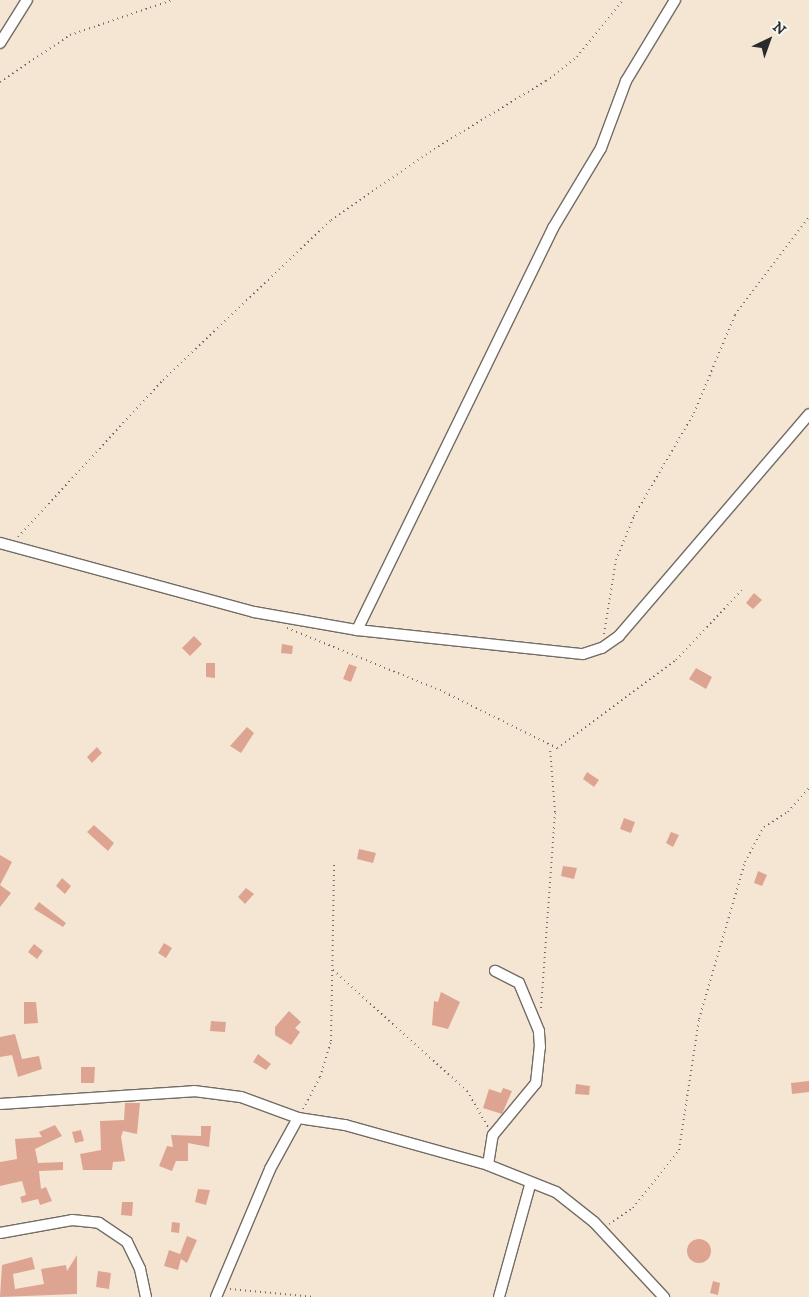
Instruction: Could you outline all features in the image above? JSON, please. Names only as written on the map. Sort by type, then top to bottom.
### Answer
[{"type":"street","points":[[0,43],[27,0]]},
{"type":"street","points":[[356,630],[553,228],[601,148],[629,76],[675,0]]},
{"type":"street","points":[[0,543],[11,543],[254,612],[356,630],[576,654],[602,648],[619,636],[809,414]]},
{"type":"street","points":[[488,1165],[493,1135],[536,1083],[540,1040],[519,983],[495,971]]},
{"type":"street","points":[[0,1104],[194,1091],[242,1097],[298,1118],[345,1125],[488,1165],[567,1199],[601,1230],[664,1297]]},
{"type":"street","points":[[218,1293],[282,1142],[298,1118]]},
{"type":"street","points":[[499,1297],[531,1182]]},
{"type":"street","points":[[0,1233],[72,1220],[99,1223],[127,1242],[140,1269],[146,1297]]},
{"type":"path","points":[[0,82],[70,35],[172,0]]},
{"type":"path","points":[[11,543],[163,380],[331,220],[434,148],[546,81],[577,57],[623,0]]},
{"type":"path","points":[[602,648],[616,560],[634,516],[694,413],[734,315],[809,217]]},
{"type":"path","points":[[285,627],[440,690],[550,748],[562,746],[676,660],[742,590]]},
{"type":"path","points":[[541,1012],[555,812],[550,748]]},
{"type":"path","points":[[601,1230],[634,1208],[675,1158],[699,1019],[745,862],[764,828],[788,812],[809,788]]},
{"type":"path","points":[[298,1118],[320,1077],[331,1041],[334,865]]},
{"type":"path","points":[[332,969],[467,1091],[493,1135]]},
{"type":"path","points":[[218,1293],[315,1297]]},
{"type":"building","points":[[754,593],[762,600],[753,609],[746,603]]},
{"type":"building","points":[[194,636],[202,644],[190,656],[182,648]]},
{"type":"building","points":[[282,644],[293,646],[292,654],[281,653]]},
{"type":"building","points":[[206,663],[215,663],[215,678],[206,677]]},
{"type":"building","points":[[349,664],[357,667],[351,682],[343,679]]},
{"type":"building","points":[[696,668],[712,677],[706,689],[689,679]]},
{"type":"building","points":[[247,727],[254,733],[241,753],[230,746]]},
{"type":"building","points":[[97,747],[102,753],[92,763],[87,757]]},
{"type":"building","points":[[587,772],[599,780],[594,787],[583,779]]},
{"type":"building","points":[[624,818],[635,822],[631,833],[620,829]]},
{"type":"building","points":[[94,825],[114,843],[108,851],[87,832]]},
{"type":"building","points":[[671,832],[679,835],[673,847],[666,843]]},
{"type":"building","points":[[359,849],[376,853],[373,863],[357,859]]},
{"type":"building","points":[[0,855],[12,862],[0,885]]},
{"type":"building","points":[[563,866],[577,868],[574,879],[561,876]]},
{"type":"building","points":[[758,871],[767,875],[762,886],[754,883]]},
{"type":"building","points":[[62,878],[71,886],[65,894],[56,886]]},
{"type":"building","points":[[0,885],[11,893],[0,907]]},
{"type":"building","points":[[246,888],[254,894],[245,904],[238,897]]},
{"type":"building","points":[[39,902],[66,923],[63,927],[34,909]]},
{"type":"building","points":[[164,943],[172,948],[166,958],[158,953]]},
{"type":"building","points":[[34,944],[43,951],[37,959],[28,952]]},
{"type":"building","points":[[441,992],[460,1002],[448,1029],[432,1025],[434,1001],[438,1002]]},
{"type":"building","points":[[24,1002],[36,1002],[38,1023],[24,1024]]},
{"type":"building","points":[[289,1011],[301,1022],[295,1028],[300,1032],[291,1045],[275,1035],[275,1027]]},
{"type":"building","points":[[211,1021],[226,1022],[225,1032],[210,1031]]},
{"type":"building","points":[[15,1034],[22,1059],[39,1056],[42,1069],[18,1077],[12,1055],[0,1057],[0,1037]]},
{"type":"building","points":[[258,1054],[271,1064],[266,1070],[253,1062]]},
{"type":"building","points":[[81,1067],[95,1067],[94,1083],[81,1083]]},
{"type":"building","points":[[809,1081],[809,1092],[792,1094],[791,1083]]},
{"type":"building","points":[[576,1084],[590,1086],[589,1095],[575,1094]]},
{"type":"building","points":[[503,1088],[512,1091],[502,1114],[483,1108],[489,1089],[501,1093]]},
{"type":"building","points":[[125,1103],[140,1103],[137,1134],[123,1131],[121,1137],[125,1161],[113,1162],[112,1170],[83,1170],[80,1154],[101,1150],[100,1121],[124,1120]]},
{"type":"building","points":[[55,1125],[62,1136],[35,1149],[38,1163],[63,1162],[63,1170],[39,1171],[41,1189],[46,1187],[52,1201],[40,1205],[38,1199],[22,1203],[20,1197],[26,1195],[22,1181],[0,1186],[0,1162],[17,1159],[15,1139],[42,1137],[39,1132]]},
{"type":"building","points":[[201,1126],[211,1126],[209,1147],[188,1143],[188,1161],[176,1161],[172,1171],[159,1166],[167,1146],[173,1147],[171,1135],[201,1136]]},
{"type":"building","points":[[81,1130],[84,1141],[75,1143],[72,1132]]},
{"type":"building","points":[[198,1189],[210,1190],[206,1205],[195,1202]]},
{"type":"building","points":[[122,1202],[133,1202],[132,1216],[121,1215]]},
{"type":"building","points":[[172,1222],[180,1223],[179,1233],[171,1232]]},
{"type":"building","points":[[187,1236],[197,1240],[187,1263],[181,1259],[178,1270],[164,1266],[169,1250],[180,1254]]},
{"type":"building","points":[[699,1239],[704,1240],[710,1246],[710,1256],[704,1262],[699,1263],[694,1262],[688,1256],[687,1251],[688,1246],[694,1240]]},
{"type":"building","points":[[77,1255],[77,1294],[0,1297],[2,1265],[32,1257],[35,1269],[13,1274],[15,1289],[44,1284],[41,1269],[66,1265],[67,1271]]},
{"type":"building","points":[[98,1271],[111,1273],[109,1289],[96,1287]]},
{"type":"building","points":[[713,1281],[720,1283],[718,1295],[710,1293]]}]
